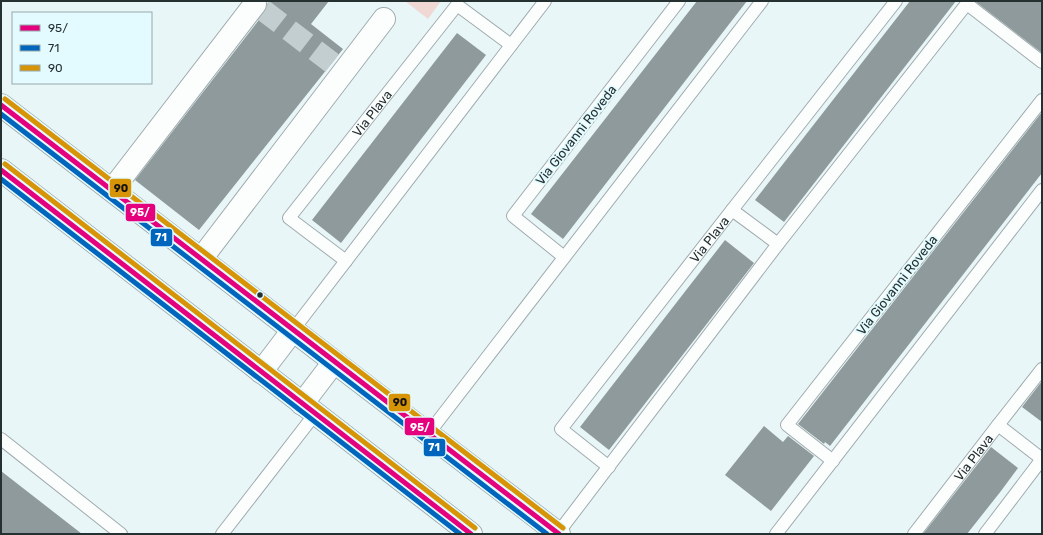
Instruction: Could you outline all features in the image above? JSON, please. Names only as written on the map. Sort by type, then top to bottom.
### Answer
[{"type":"street","points":[[112,190],[257,5]]},
{"type":"street","points":[[201,259],[337,68],[384,19]]},
{"type":"street","points":[[1,105],[559,534]]},
{"type":"street","points":[[1,170],[471,534]]},
{"type":"street","points":[[261,372],[293,330]]},
{"type":"street","points":[[309,409],[334,362]]},
{"type":"lane","points":[[293,330],[545,1]]},
{"type":"lane","name":"Via Giovanni Roveda","points":[[564,257],[512,216],[679,1]]},
{"type":"lane","points":[[428,434],[762,1]]},
{"type":"lane","points":[[732,210],[896,1]]},
{"type":"lane","points":[[559,534],[778,244],[968,2],[1042,62]]},
{"type":"lane","name":"Via Plava","points":[[346,261],[289,218],[458,3],[511,45]]},
{"type":"lane","name":"Via Giovanni Roveda","points":[[833,461],[788,425],[1042,100]]},
{"type":"lane","points":[[776,534],[1042,190]]},
{"type":"lane","name":"Via Plava","points":[[609,467],[561,429],[732,210],[778,244]]},
{"type":"lane","points":[[998,425],[1042,369]]},
{"type":"lane","points":[[222,534],[309,409]]},
{"type":"lane","name":"Via Plava","points":[[914,534],[998,425],[1042,459],[985,534]]},
{"type":"lane","points":[[1,439],[121,534]]},
{"type":"shaded area","points":[[405,1],[441,1],[428,19]]},
{"type":"building","points":[[270,1],[329,1],[311,24],[343,49],[199,230],[135,180],[265,12],[267,4]]},
{"type":"building","points":[[697,1],[747,1],[563,239],[531,214]]},
{"type":"building","points":[[910,1],[956,1],[784,222],[755,200]]},
{"type":"building","points":[[1042,1],[1042,53],[976,2]]},
{"type":"building","points":[[457,33],[486,55],[341,243],[312,220]]},
{"type":"building","points":[[1042,112],[1042,173],[830,446],[825,442],[824,444],[798,424]]},
{"type":"building","points":[[725,240],[754,263],[609,450],[580,427]]},
{"type":"building","points":[[1042,381],[1042,422],[1022,407]]},
{"type":"building","points":[[764,426],[783,442],[788,436],[814,456],[771,511],[725,475]]},
{"type":"building","points":[[991,447],[1018,468],[1001,491],[967,534],[923,534]]},
{"type":"building","points":[[1,471],[82,534],[1,534]]},
{"type":"tunnel","points":[[263,10],[332,63]]},
{"type":"transit line","name":"90","points":[[5,99],[563,528]]},
{"type":"transit line","name":"95/","points":[[1,105],[559,534]]},
{"type":"transit line","name":"71","points":[[1,114],[547,534]]},
{"type":"transit line","name":"90","points":[[5,164],[475,528]]},
{"type":"transit line","name":"95/","points":[[1,170],[471,534]]},
{"type":"transit line","name":"71","points":[[1,179],[460,534]]}]
